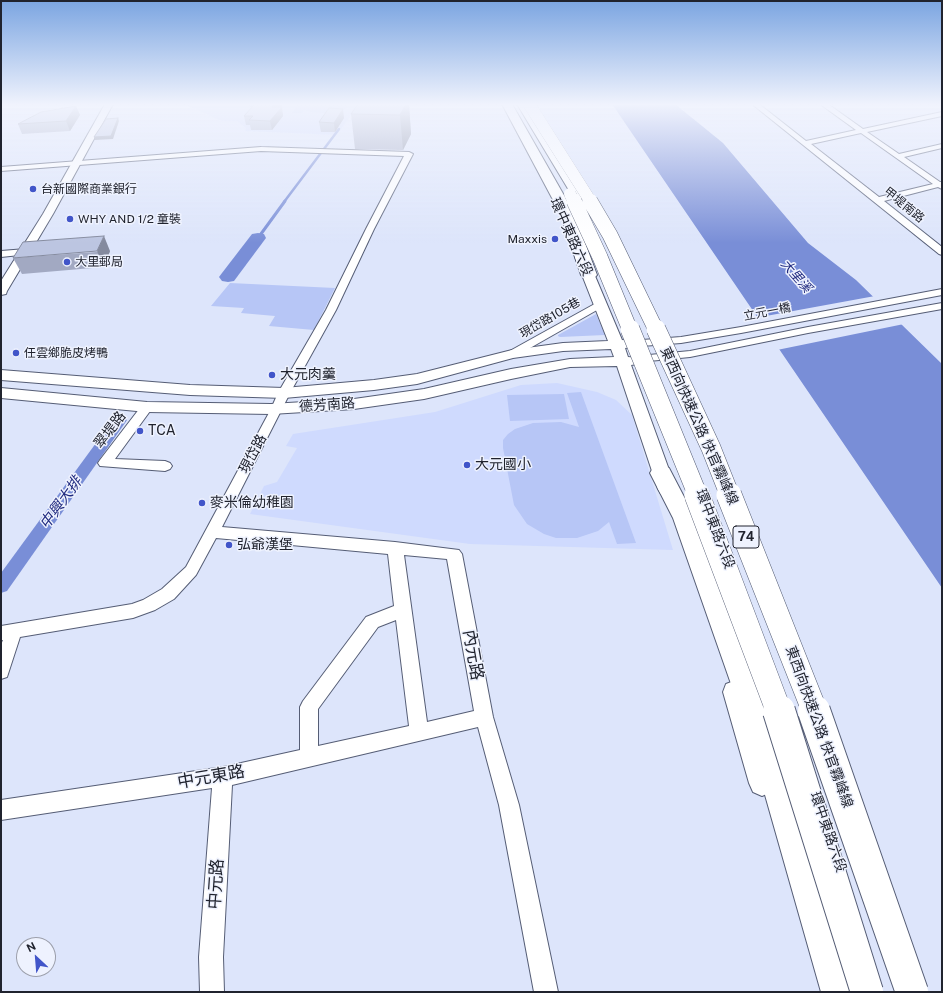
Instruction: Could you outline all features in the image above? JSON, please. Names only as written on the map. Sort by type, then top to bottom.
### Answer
[{"type":"highway","points":[[533,150],[567,213],[589,275]]},
{"type":"highway","name":"東西向快速公路 快官霧峰線","points":[[544,150],[576,203],[615,291],[680,449],[782,721],[867,992]]},
{"type":"highway","name":"東西向快速公路 快官霧峰線","points":[[559,150],[582,186],[610,235],[641,297],[711,448],[819,723],[912,992]]},
{"type":"highway","points":[[662,473],[684,518],[758,721],[840,992]]},
{"type":"street","points":[[1,291],[26,252],[84,150]]},
{"type":"street","name":"現岱路","points":[[77,163],[232,150]]},
{"type":"street","name":"現岱路","points":[[7,632],[133,611],[149,605],[168,594],[191,571],[277,409],[284,393],[331,310],[370,229],[409,154],[330,150]]},
{"type":"street","name":"環中東路六段","points":[[529,150],[563,214],[589,275],[662,473],[744,720],[822,992]]},
{"type":"street","name":"環中東路六段","points":[[550,150],[589,216],[646,351],[791,719],[882,992]]},
{"type":"street","name":"甲堤南路","points":[[814,150],[942,252]]},
{"type":"street","points":[[891,150],[941,185]]},
{"type":"street","points":[[899,156],[923,150]]},
{"type":"street","points":[[1,169],[77,163]]},
{"type":"street","points":[[878,200],[941,185]]},
{"type":"street","points":[[1,254],[26,252]]},
{"type":"street","name":"立元一橋","points":[[646,351],[680,340],[942,292]]},
{"type":"street","name":"現岱路105巷","points":[[512,354],[600,304]]},
{"type":"street","name":"立元一橋","points":[[646,351],[690,354],[808,330],[942,306]]},
{"type":"street","name":"德芳南路","points":[[1,375],[190,390],[284,393],[374,385],[418,379],[512,354],[562,347],[619,354]]},
{"type":"street","name":"德芳南路","points":[[1,393],[147,407],[277,409],[354,404],[424,394],[511,374],[619,354],[646,351]]},
{"type":"street","name":"翠堤路","points":[[147,407],[105,463],[165,466]]},
{"type":"street","name":"內元路","points":[[212,532],[454,554],[484,716],[508,805],[546,992]]},
{"type":"street","points":[[395,548],[419,733]]},
{"type":"street","points":[[309,758],[309,707],[372,622],[402,610]]},
{"type":"street","points":[[1,671],[7,632]]},
{"type":"street","name":"中元東路","points":[[1,810],[223,777],[419,733],[484,716]]},
{"type":"street","name":"中元路","points":[[212,992],[211,964],[223,777]]},
{"type":"shaded area","points":[[230,283],[335,288],[314,330],[269,326],[275,316],[241,313],[244,308],[211,306]]},
{"type":"shaded area","points":[[596,314],[605,335],[558,336],[558,335]]},
{"type":"shaded area","name":"大元國小","points":[[557,383],[597,392],[616,400],[632,415],[673,550],[470,544],[250,514],[264,486],[277,482],[297,448],[286,446],[293,434],[435,412],[521,385]]},
{"type":"shaded area","points":[[581,392],[636,543],[617,544],[609,522],[598,531],[577,538],[556,538],[544,534],[527,524],[514,505],[503,448],[503,440],[515,429],[533,423],[561,422],[579,427],[567,393]]},
{"type":"shaded area","points":[[564,394],[569,419],[510,421],[507,395]]},
{"type":"water","name":"大里溪","points":[[644,150],[729,150],[808,243],[856,280],[942,364],[942,588]]},
{"type":"pier","points":[[875,296],[904,324],[777,350],[755,318]]},
{"type":"building","points":[[104,236],[97,251],[13,258],[23,242]]},
{"type":"waterway","points":[[284,202],[323,150]]},
{"type":"waterway","points":[[258,238],[285,201]]},
{"type":"waterway","points":[[228,277],[258,238]]},
{"type":"waterway","name":"中興大排","points":[[1,586],[120,420]]},
{"type":"place","name":"台新國際商業銀行","points":[[33,189]]},
{"type":"place","name":"WHY AND 1/2 童裝","points":[[70,219]]},
{"type":"place","name":"Maxxis","points":[[555,239]]},
{"type":"place","name":"大里郵局","points":[[67,262]]},
{"type":"place","name":"任雲鄉脆皮烤鴨","points":[[16,353]]},
{"type":"place","name":"大元肉羹","points":[[272,375]]},
{"type":"place","name":"TCA","points":[[140,431]]},
{"type":"place","name":"大元國小","points":[[467,465]]},
{"type":"place","name":"麥米倫幼稚園","points":[[202,503]]},
{"type":"place","name":"弘爺漢堡","points":[[229,545]]}]
